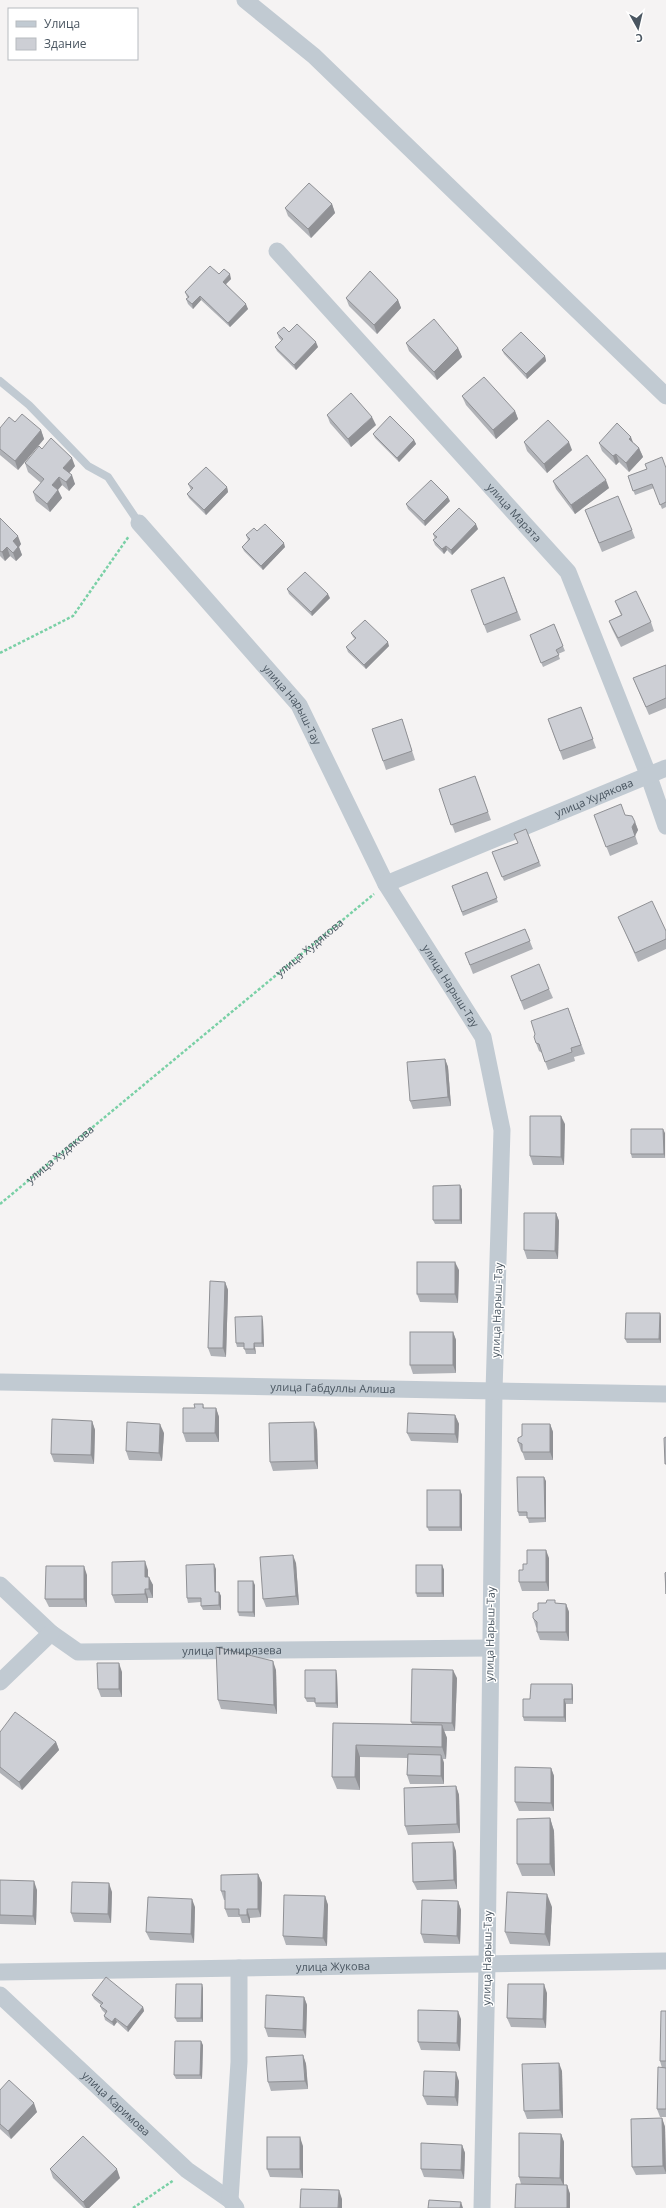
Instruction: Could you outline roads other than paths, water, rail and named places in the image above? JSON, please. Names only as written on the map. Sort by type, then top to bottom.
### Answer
[{"type":"street","points":[[245,0],[314,56],[666,396]]},
{"type":"street","name":"улица Марата","points":[[277,251],[568,572],[648,774],[666,826]]},
{"type":"street","name":"улица Нарыш-Тау","points":[[139,523],[299,705],[386,884],[483,1037],[502,1130],[494,1391],[487,1965],[482,2208]]},
{"type":"street","name":"улица Худякова","points":[[386,884],[648,774],[666,768]]},
{"type":"street","name":"улица Габдуллы Алиша","points":[[0,1382],[666,1394]]},
{"type":"street","name":"улица Тимирязева","points":[[0,1585],[51,1633],[78,1652],[490,1648]]},
{"type":"street","points":[[0,1682],[51,1633]]},
{"type":"street","name":"улица Жукова","points":[[0,1972],[666,1961]]},
{"type":"street","points":[[233,2204],[239,2062],[239,1968]]},
{"type":"street","name":"улица Каримова","points":[[0,1995],[188,2170],[233,2204]]},
{"type":"lane","points":[[0,381],[29,404],[88,466],[108,477],[139,523]]}]
